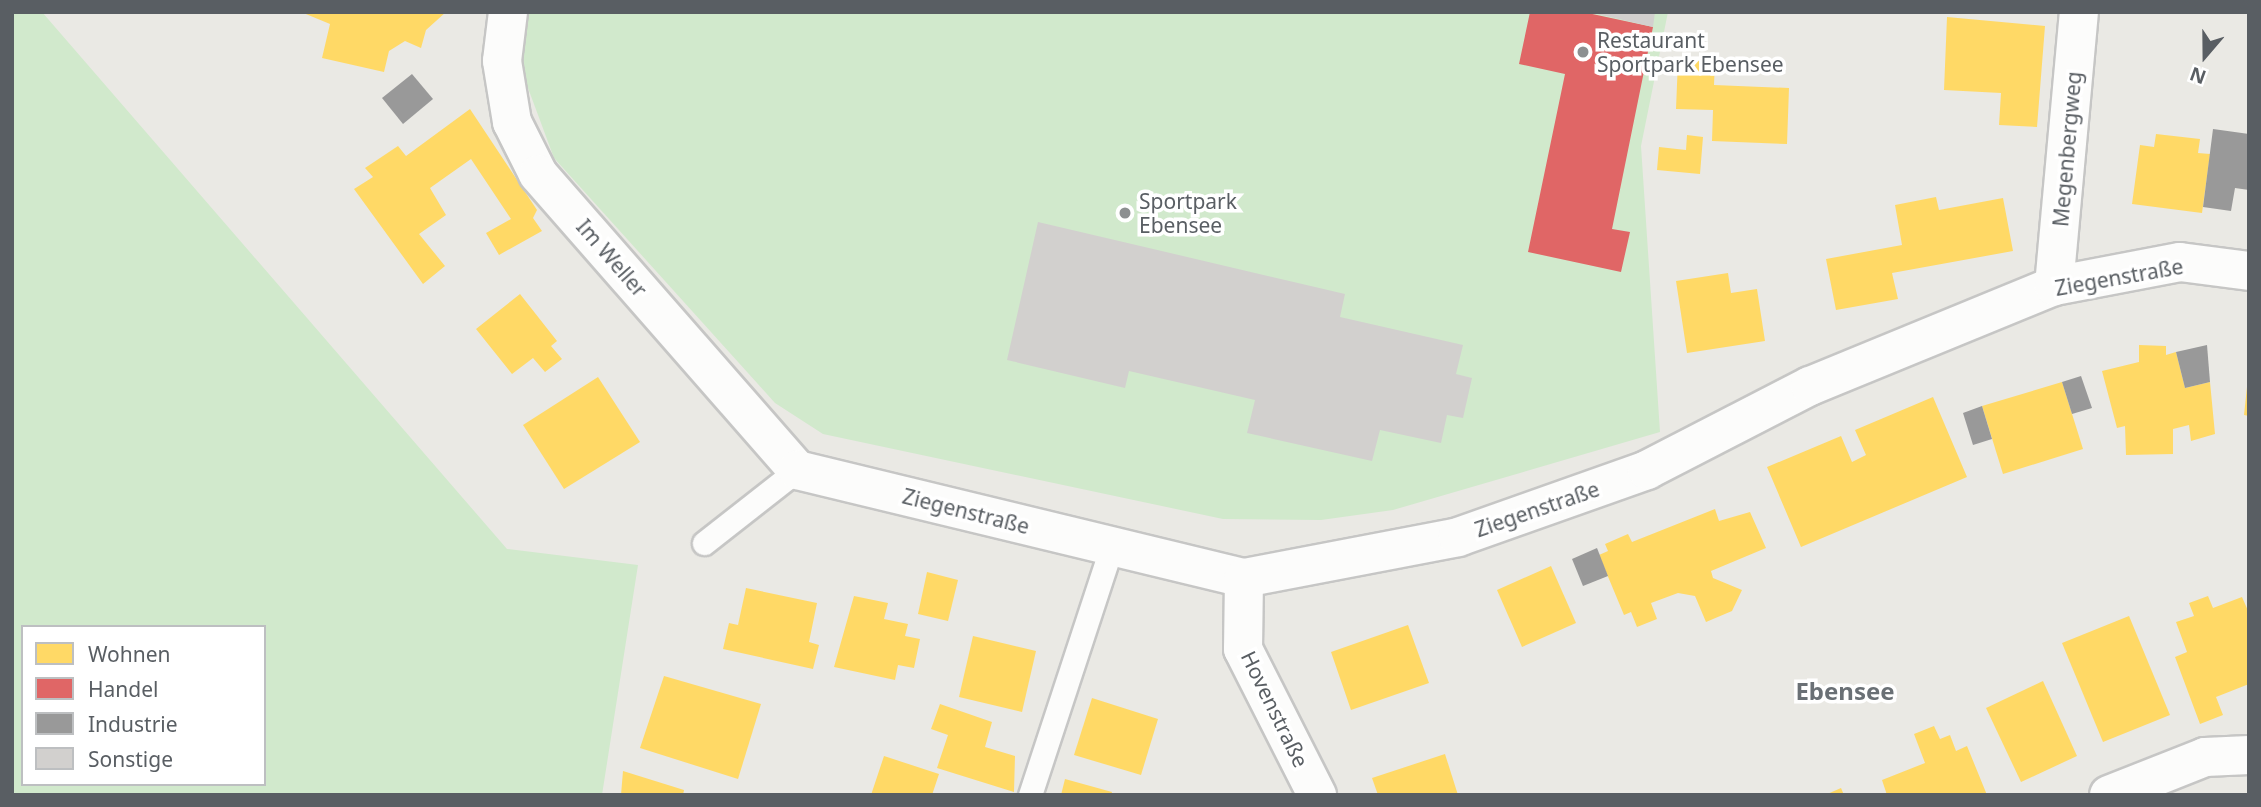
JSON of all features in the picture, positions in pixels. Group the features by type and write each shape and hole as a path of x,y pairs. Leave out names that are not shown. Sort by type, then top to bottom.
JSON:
{"street":[{"name":"Im Weller","path":"508,12 502,61 512,122 538,174 797,470"},
{"name":"Megenbergweg","path":"2054,286 2080,12"},
{"name":"Ziegenstraße","path":"797,470 1244,578 1458,537 1647,470 1810,386 2054,286 2180,262 2249,271"},
{"name":"Hovenstraße","path":"1244,578 1243,649 1317,795"},
{"path":"2109,795 2205,757 2249,755"}],"lane":[{"path":"704,543 797,470"},
{"path":"1030,795 1112,547"}],"green space":[{"path":"12,12 42,12 507,549 638,565 602,795 12,795"},
{"name":"Sportpark Ebensee","path":"526,12 1668,12 1641,146 1660,432 1393,510 1321,520 1223,519 823,434 775,403 554,158 515,53"}],"building: Wohnen":[{"path":"301,12 446,12 426,30 421,48 405,41 389,51 384,72 322,58 330,24"},
{"path":"1947,17 2045,26 2037,127 1999,125 2001,93 1944,90"},
{"path":"1678,60 1715,61 1714,85 1789,88 1787,144 1712,141 1713,110 1676,109"},
{"path":"470,109 537,210 533,218 542,231 499,255 486,233 511,219 471,159 430,188 446,215 419,234 445,266 423,284 354,189 373,177 365,168 398,146 406,156"},
{"path":"2156,134 2200,139 2198,153 2210,154 2202,213 2132,204 2140,145 2154,147"},
{"path":"1687,135 1703,137 1700,174 1657,170 1659,147 1686,150"},
{"path":"1936,197 1939,210 2003,198 2013,251 1892,273 1898,299 1836,310 1826,259 1902,245 1895,205"},
{"path":"1728,273 1731,293 1757,289 1765,341 1687,353 1676,281"},
{"path":"520,294 557,341 551,346 562,359 545,372 533,358 512,374 476,329"},
{"path":"2139,345 2166,346 2166,355 2176,352 2185,388 2210,382 2215,434 2191,441 2189,425 2173,429 2173,454 2126,455 2125,426 2117,428 2102,371 2139,362"},
{"path":"598,377 640,442 564,489 523,425"},
{"path":"2062,382 2083,449 2003,474 1982,406"},
{"path":"2249,387 2249,416 2244,415"},
{"path":"1933,397 1967,477 1801,547 1767,467 1841,436 1852,462 1866,455 1855,430"},
{"path":"1715,509 1719,521 1750,512 1766,548 1711,571 1713,578 1742,590 1732,611 1706,622 1695,596 1678,593 1651,603 1657,619 1637,627 1631,612 1624,615 1599,555 1608,551 1605,544 1628,534 1632,542"},
{"path":"1551,566 1576,623 1522,647 1497,590"},
{"path":"927,572 958,580 948,621 918,614"},
{"path":"746,588 817,603 809,642 819,645 813,669 723,649 729,623 738,625"},
{"path":"854,596 888,603 884,619 908,624 905,636 920,639 914,668 898,665 895,680 834,667"},
{"path":"2208,596 2213,608 2242,597 2249,613 2249,684 2216,697 2223,715 2200,724 2175,657 2187,652 2176,622 2194,616 2189,603"},
{"path":"2129,616 2170,715 2103,742 2062,643"},
{"path":"1408,625 1429,683 1351,710 1331,652"},
{"path":"973,636 1036,651 1022,712 959,697"},
{"path":"664,676 761,704 738,779 640,748"},
{"path":"2043,681 2077,756 2021,782 1986,708"},
{"path":"1092,698 1158,719 1141,775 1074,755"},
{"path":"940,704 992,722 985,747 1015,756 1014,792 937,768 948,735 931,729"},
{"path":"1934,726 1940,739 1950,735 1956,751 1967,746 1987,795 1887,795 1882,780 1925,763 1914,734"},
{"path":"1445,754 1458,795 1378,795 1372,778"},
{"path":"884,756 939,774 932,795 871,795"},
{"path":"623,771 684,790 683,795 621,795"},
{"path":"1065,779 1112,792 1111,795 1061,795"},
{"path":"1841,788 1844,795 1825,795"}],"building: Handel":[{"path":"1530,12 1583,12 1653,27 1612,229 1630,232 1621,272 1528,252 1565,74 1519,64"}],"building: Industrie":[{"path":"412,74 433,99 403,124 382,98"},
{"path":"2213,129 2249,134 2249,190 2235,188 2231,211 2203,207"},
{"path":"2207,345 2210,382 2185,388 2176,352"},
{"path":"2081,376 2092,408 2072,414 2062,382"},
{"path":"1982,406 1992,439 1973,445 1963,413"},
{"path":"1597,548 1608,576 1583,586 1572,559"}],"building: Sonstige":[{"path":"1589,12 1655,12 1653,27"},
{"path":"1038,222 1345,294 1340,317 1463,345 1456,374 1472,378 1463,418 1447,415 1441,443 1380,430 1372,461 1247,433 1255,400 1129,371 1125,388 1007,360"}],"place":[{"name":"Restaurant Sportpark Ebensee","path":"1583,52"},
{"name":"Sportpark Ebensee","path":"1125,213"}],"district":[{"name":"Ebensee","path":"1845,691"}]}
